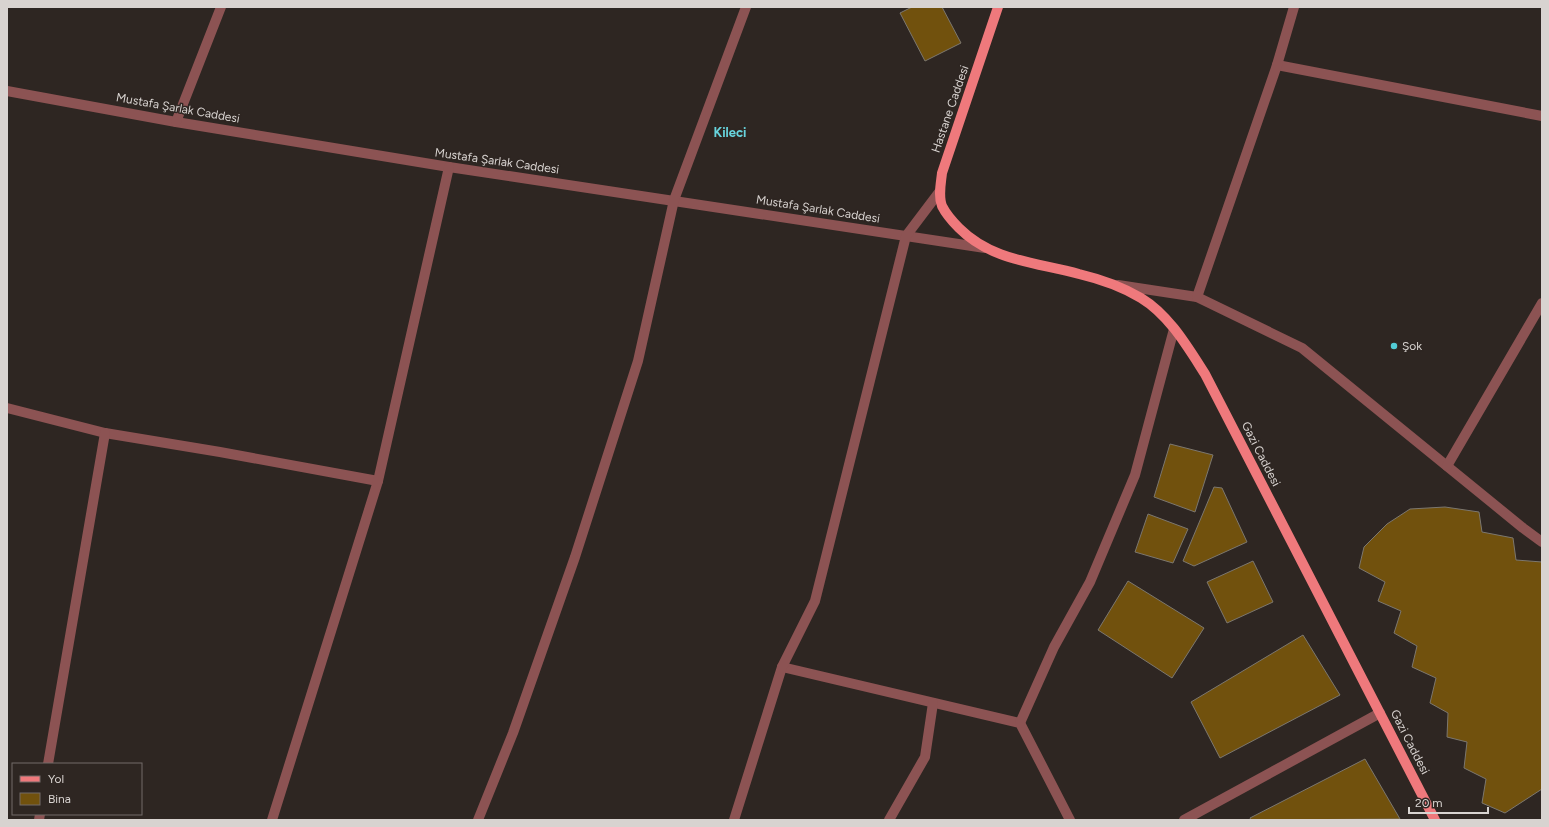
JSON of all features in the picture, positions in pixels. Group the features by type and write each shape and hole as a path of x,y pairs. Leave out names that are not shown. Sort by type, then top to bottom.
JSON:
{"main road":[{"name":"Hastane Caddesi","path":"951,220 942,205 940,191 942,173 998,7"},
{"name":"Gazi Caddesi","path":"951,220 967,236 985,248 1012,258 1078,273 1116,285 1142,298 1162,314 1205,374 1435,820"}],"street":[{"path":"176,122 221,7"},
{"path":"478,820 513,733 572,564 638,361 674,200 746,7"},
{"path":"1198,297 1277,65 1294,7"},
{"path":"1277,65 1542,116"},
{"name":"Mustafa Şarlak Caddesi","path":"7,91 176,122 449,167 985,248"},
{"path":"272,820 378,481 449,167"},
{"path":"734,820 782,667 815,601 906,236 940,191"},
{"path":"1116,285 1198,297 1302,348 1542,542"},
{"path":"1447,466 1542,303"},
{"path":"1020,723 1054,647 1090,582 1135,475 1174,329"},
{"path":"7,408 105,433 220,452 378,481"},
{"path":"48,763 62,674 105,433"},
{"path":"782,667 1020,723 1070,820"},
{"path":"888,820 925,757 933,703"},
{"path":"1184,820 1380,713"}],"building":[{"path":"912,7 942,7 961,43 925,61 900,13"},
{"path":"1170,444 1213,455 1195,512 1154,497"},
{"path":"1214,487 1222,488 1247,542 1194,566 1183,561"},
{"path":"1445,507 1479,512 1482,532 1513,538 1516,560 1542,562 1542,789 1505,813 1482,803 1486,779 1464,768 1467,742 1447,737 1448,713 1430,703 1436,678 1412,667 1417,646 1394,633 1401,611 1378,601 1385,582 1359,568 1364,547 1387,524 1410,509"},
{"path":"1148,514 1188,529 1173,563 1135,552"},
{"path":"1253,561 1273,602 1227,623 1207,582"},
{"path":"1128,581 1204,628 1172,678 1098,630"},
{"path":"1303,635 1340,695 1220,758 1191,702"},
{"path":"1365,759 1400,819 1251,820 1250,818"}],"place":[{"name":"Şok","path":"1394,346"}],"district":[{"name":"Kileci","path":"730,132"}]}
